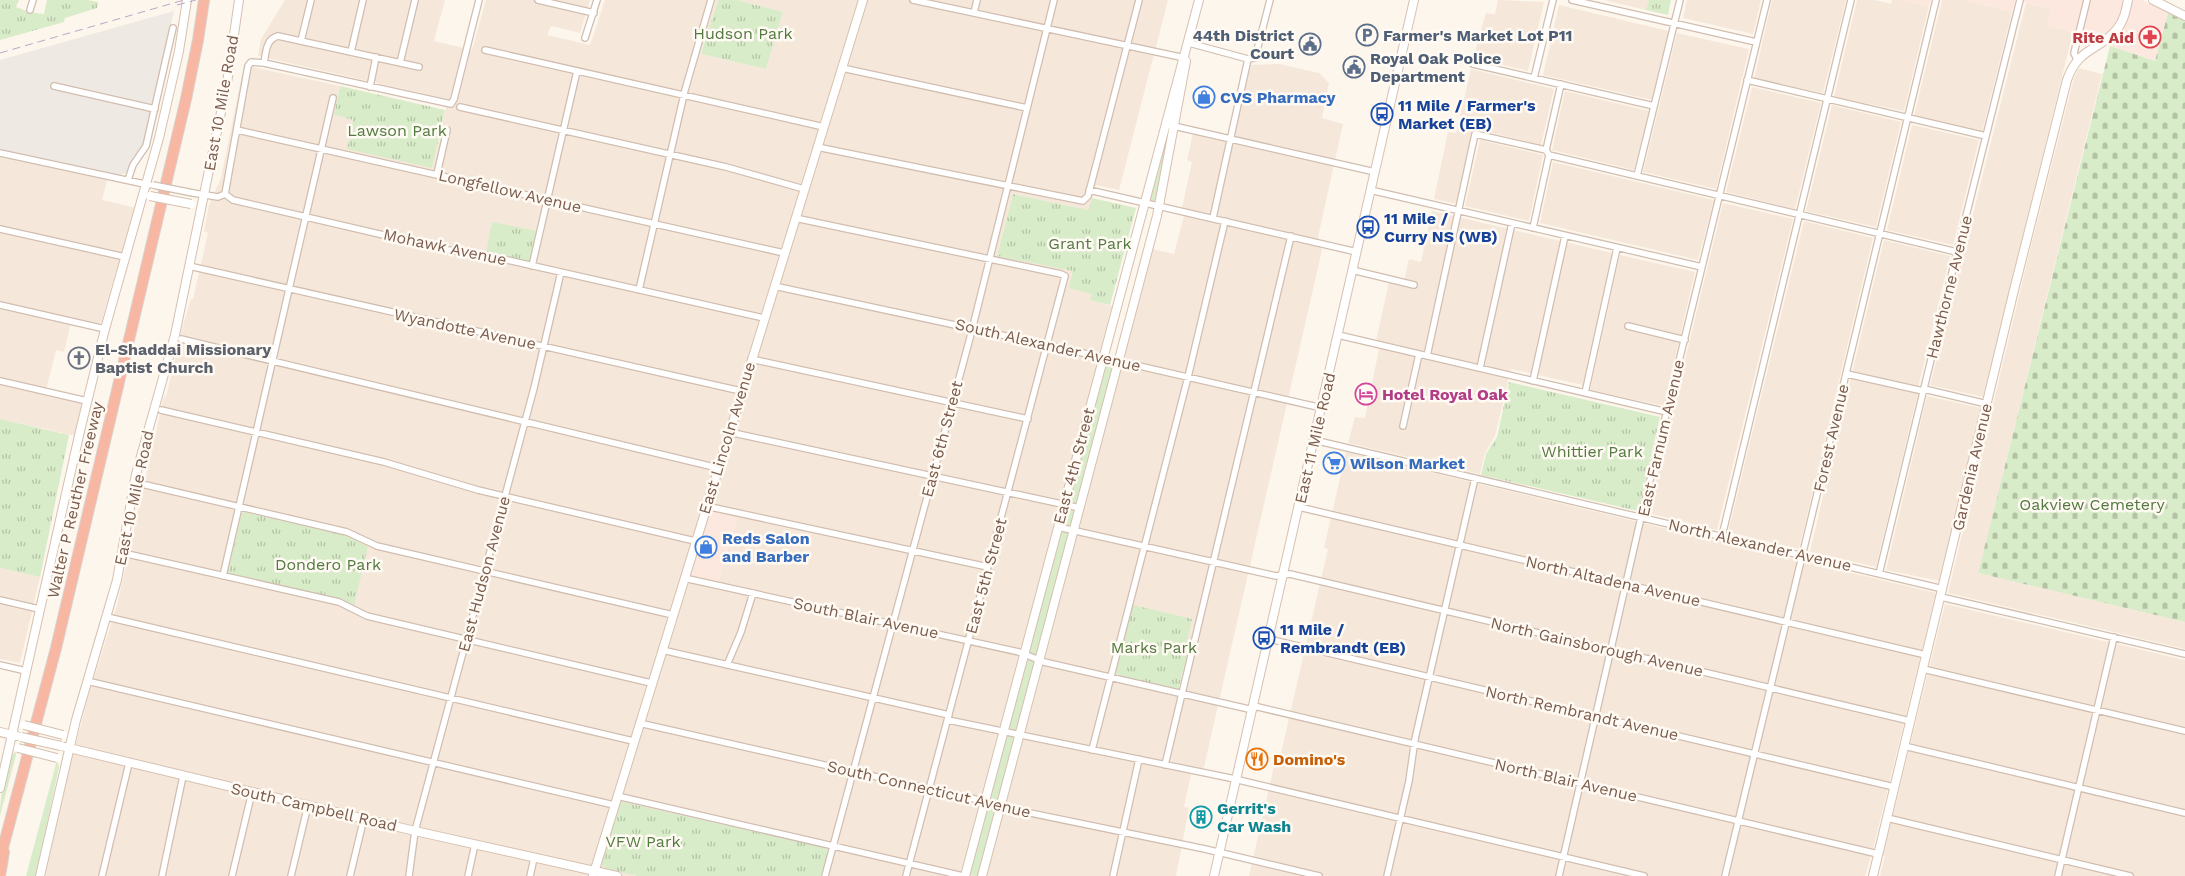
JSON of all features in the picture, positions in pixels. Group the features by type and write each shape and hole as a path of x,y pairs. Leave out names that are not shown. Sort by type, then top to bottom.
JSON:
{"highway":[{"name":"Walter P Reuther Freeway","path":"0,858 42,702 114,400 187,91 204,0"},
{"path":"0,876 6,835"}],"street":[{"path":"30,10 32,0"},
{"path":"0,788 39,609 105,329 141,202 149,185 174,72 187,0"},
{"name":"East 10 Mile Road","path":"40,876 53,819 65,747 74,728 107,617 123,552 136,474 172,344 230,64 238,0"},
{"path":"301,41 310,0"},
{"path":"351,52 363,0"},
{"path":"400,63 415,0"},
{"path":"225,194 248,64 254,61 451,104 454,101 479,0"},
{"path":"538,0 594,12"},
{"path":"585,38 598,0"},
{"path":"639,290 684,95 711,0"},
{"name":"East Lincoln Avenue","path":"593,874 863,0"},
{"path":"913,0 1185,58"},
{"path":"974,13 977,0"},
{"name":"East 6th Street","path":"825,876 972,328 1054,0"},
{"path":"817,147 1083,201 1089,190 1139,0"},
{"name":"East 4th Street","path":"964,876 1180,66 1185,58 1200,0"},
{"path":"1189,43 1248,59 1254,58 1270,0"},
{"name":"East 11 Mile Road","path":"1214,876 1414,0"},
{"path":"1534,78 1552,0"},
{"path":"1572,0 1756,42"},
{"path":"1637,176 1680,0"},
{"name":"East Farnum Avenue","path":"1559,876 1667,412 1767,0"},
{"path":"1722,536 1851,0"},
{"name":"Forest Avenue","path":"1724,876 1803,556 1936,0"},
{"name":"Hawthorne Avenue","path":"1879,574 2020,0"},
{"name":"Gardenia Avenue","path":"2077,60 2074,53 2087,0"},
{"name":"Gardenia Avenue","path":"1872,876 2070,72 2077,60 2098,43 2110,37 2119,28 2128,0"},
{"path":"2153,0 2185,16"},
{"path":"128,180 133,165 146,146 173,28"},
{"path":"264,63 268,44 273,37 278,36 419,67"},
{"path":"485,50 824,127"},
{"path":"370,87 376,57"},
{"name":"East 4th Street","path":"982,876 1159,206 1186,65 1185,58"},
{"path":"1213,218 1248,59"},
{"path":"1473,64 1654,106"},
{"path":"842,68 1027,108"},
{"path":"532,266 577,71"},
{"path":"1747,80 1986,136"},
{"path":"1533,228 1561,84"},
{"path":"54,86 155,109"},
{"path":"223,576 333,98"},
{"path":"460,108 670,154 804,189"},
{"path":"1165,124 1375,172"},
{"name":"Longfellow Avenue","path":"237,130 784,253"},
{"path":"437,174 447,130"},
{"path":"1428,356 1475,134 1637,176 1957,252"},
{"name":"Mohawk Avenue","path":"0,153 149,185 218,197 225,194 233,200 448,250 561,272 764,318"},
{"path":"1089,190 1357,252"},
{"path":"1370,190 1702,267"},
{"path":"141,202 145,197 150,196 191,204 195,214 190,243 189,266"},
{"path":"795,218 990,259"},
{"path":"1092,750 1188,377 1225,221"},
{"path":"1480,368 1512,223"},
{"path":"0,229 125,257"},
{"path":"1166,765 1291,236"},
{"path":"1533,380 1565,236"},
{"path":"1586,393 1617,248"},
{"name":"East 5th Street","path":"906,876 1065,276 990,259"},
{"name":"Wyandotte Avenue","path":"189,266 741,391"},
{"path":"1352,270 1414,285"},
{"name":"East Hudson Avenue","path":"409,876 415,831 525,423 561,272"},
{"name":"South Alexander Avenue","path":"774,286 972,328 1322,408"},
{"path":"0,305 105,329"},
{"path":"1628,326 1685,340"},
{"path":"1338,335 1667,412"},
{"path":"182,339 718,468"},
{"path":"1403,426 1419,354"},
{"path":"751,359 1028,419"},
{"path":"1846,374 1987,404"},
{"path":"0,381 88,401"},
{"path":"161,410 395,465 505,497 695,541"},
{"path":"729,432 1080,508"},
{"name":"North Alexander Avenue","path":"1314,440 1879,574 1942,593 2185,654"},
{"path":"1387,876 1409,781 1414,744 1475,478"},
{"path":"146,486 347,532 377,546 672,614"},
{"path":"706,506 988,567"},
{"name":"North Altadena Avenue","path":"1299,507 1926,655"},
{"name":"North Gainsborough Avenue","path":"1058,527 1276,576 1290,574 1910,721"},
{"path":"123,552 339,602 367,616 652,683"},
{"name":"South Blair Avenue","path":"684,578 969,641 1111,677 1253,708"},
{"path":"727,665 741,632 753,593"},
{"path":"0,600 39,609"},
{"path":"107,617 634,741"},
{"path":"2058,876 2114,637"},
{"name":"North Rembrandt Avenue","path":"1269,639 1894,787"},
{"path":"662,650 873,698 1019,735 1236,780 1644,876"},
{"path":"0,664 26,671"},
{"path":"1923,669 2185,731"},
{"path":"26,671 21,719 24,725 63,735 74,728"},
{"path":"87,681 614,805"},
{"name":"North Blair Avenue","path":"1253,708 1581,783 1878,854"},
{"name":"South Connecticut Avenue","path":"639,723 929,788 1000,806 1319,876"},
{"name":"South Campbell Road","path":"0,732 534,858 593,874 617,876"},
{"path":"1904,746 2185,813"},
{"path":"8,755 10,750 18,748 57,758 60,761 61,769 53,819"},
{"path":"1113,876 1139,760"},
{"path":"102,876 129,763"},
{"path":"162,876 183,776"},
{"path":"232,876 252,792"},
{"path":"617,796 910,862 964,876"},
{"path":"291,876 308,805"},
{"path":"350,876 364,818"},
{"path":"1887,818 2130,876"},
{"path":"468,876 475,844"},
{"path":"530,876 534,858"}],"shaded area":[{"path":"285,0 445,0 434,41 472,50 486,0 590,0 580,33 551,26 547,35 590,45 605,0 718,0 701,54 766,69 783,12 737,0 1168,0 1119,190 1096,185 1089,210 1013,194 997,255 1073,271 1092,294 1090,300 1112,306 1099,355 1123,361 1152,249 1174,254 1184,216 1182,208 1192,162 1187,160 1193,133 1232,143 1250,65 1280,64 1319,73 1329,83 1322,118 1343,124 1318,237 1322,250 1204,767 1191,774 1184,807 1189,808 1176,876 821,876 828,852 606,869 637,876 44,876 89,694 117,605 164,396 166,397 183,325 191,299 193,299 208,233 204,231 209,205 221,178 244,65 340,86 334,115 353,120 432,168 448,99 258,56 261,39","holes":["244,512 348,536 368,547 353,605 228,571 241,514","1183,655 1187,656 1179,689 1117,675"]},
{"path":"1498,0 1544,2 1528,71 1473,58 1486,13 1495,14"},
{"path":"1604,0 1649,0 1646,10"},
{"path":"1687,0 1761,0 1753,34 1683,18"},
{"path":"1772,0 1846,0 1823,93 1754,79"},
{"path":"1857,0 1875,0 1891,4 1892,0 1900,0 1929,6 1904,111 1834,97"},
{"path":"1900,0 1931,0 1929,6"},
{"path":"1942,0 1964,0 2012,12 1982,132 1914,116"},
{"path":"1964,0 2015,0 2012,12"},
{"path":"2015,0 2142,0 2168,13 2155,61 2110,46 2097,38 2085,46 2071,42 2073,32 2047,26 2051,9"},
{"path":"2026,3 2051,9 2073,32 1983,397 1930,385"},
{"path":"1559,5 1669,31 1652,100 1543,75"},
{"path":"174,11 144,142 126,173 119,175 100,173 36,158 34,164 5,157 7,151 0,150 0,60"},
{"path":"1677,33 1749,49 1716,189 1643,172"},
{"path":"2079,68 2102,74 1978,573 2185,622 2185,649 1948,593 2029,254 2074,78"},
{"path":"1471,69 1554,89 1541,145 1473,128 1457,204 1434,199 1448,132 1456,133"},
{"path":"1752,87 1821,103 1795,209 1726,192"},
{"path":"1565,91 1649,111 1634,170 1552,150"},
{"path":"1832,105 1901,122 1876,227 1806,211"},
{"path":"1912,125 1979,140 1953,245 1887,230"},
{"path":"1480,140 1543,155 1529,221 1465,206"},
{"path":"0,156 107,180 102,200 136,208 119,269 116,271 103,316 104,320 98,324 72,318 64,352 56,350 45,394 82,404 76,436 0,419"},
{"path":"1553,162 1714,200 1698,260 1540,223"},
{"path":"1723,203 1793,219 1717,530 1648,513"},
{"path":"1432,211 1612,253 1583,385 1511,369 1495,436 1485,453 1480,474 1348,443 1355,417 1365,418 1379,349 1376,341 1389,282 1403,285 1409,259 1421,262"},
{"path":"1804,221 1873,238 1799,549 1728,532"},
{"path":"1884,240 1950,256 1918,388 1852,373"},
{"path":"1620,255 1695,272 1664,406 1590,390"},
{"path":"1851,377 1918,393 1876,567 1810,552"},
{"path":"1927,396 1981,408 1940,581 1886,570"},
{"path":"1346,452 1936,593 1865,876 1249,876 1277,753 1281,753 1328,549 1324,548"},
{"path":"712,511 738,516 718,583 691,577"},
{"path":"0,568 40,577 20,663 0,659"},
{"path":"1945,604 2185,660 2185,876 1880,876 1885,856 1883,855"}],"green space":[{"path":"0,0 19,0 16,7 29,12 44,14 47,0 88,0 98,2 97,8 65,18 64,22 0,40"},
{"name":"Hudson Park","path":"718,0 737,0 783,12 766,69 701,54"},
{"path":"1649,0 1671,0 1668,15 1646,10"},
{"name":"Oakview Cemetery","path":"2168,13 2185,21 2185,622 1978,573 2110,46 2155,61"},
{"name":"Lawson Park","path":"340,86 445,110 432,168 347,149 353,120 334,115"},
{"path":"1167,129 1169,132 1156,202 1147,201"},
{"name":"Grant Park","path":"1013,194 1089,210 1092,198 1136,208 1110,305 1090,300 1092,294 1069,288 1073,271 997,256"},
{"path":"492,222 537,231 529,263 486,253"},
{"path":"1106,363 1114,366 1077,505 1067,503"},
{"name":"Whittier Park","path":"1509,382 1660,417 1638,511 1481,475 1486,454 1497,437"},
{"path":"0,419 69,435 40,577 0,568"},
{"path":"1067,509 1075,512 1072,526 1062,525"},
{"name":"Dondero Park","path":"244,512 348,536 368,547 354,605 338,599 228,573 241,514"},
{"path":"1060,531 1069,534 1038,654 1035,655 1028,652"},
{"name":"Marks Park","path":"1133,605 1192,619 1184,655 1187,656 1178,690 1117,675 1116,672"},
{"path":"1026,659 1035,662 1016,731 1007,728"},
{"path":"1005,736 1013,737 1015,740 999,800 996,802 988,799"},
{"path":"17,751 0,816 6,771 9,762"},
{"path":"57,760 59,767 36,876 26,876"},
{"name":"VFW Park","path":"622,802 824,847 828,852 821,876 637,876 606,869 601,864 601,860 618,804"},
{"path":"987,806 996,810 979,876 969,875"}],"railway":[{"path":"0,53 184,0"},
{"path":"177,5 196,0"}],"place":[{"name":"Farmer's Market Lot P11","path":"1367,35"},
{"name":"Rite Aid","path":"2150,37"},
{"name":"44th District Court","path":"1310,44"},
{"name":"Royal Oak Police Department","path":"1354,67"},
{"name":"CVS Pharmacy","path":"1204,97"},
{"name":"11 Mile / Farmer's Market (EB)","path":"1382,114"},
{"name":"11 Mile / Curry NS (WB)","path":"1368,227"},
{"name":"El-Shaddai Missionary Baptist Church","path":"79,358"},
{"name":"Hotel Royal Oak","path":"1366,394"},
{"name":"Wilson Market","path":"1334,463"},
{"name":"Reds Salon and Barber","path":"706,547"},
{"name":"11 Mile / Rembrandt (EB)","path":"1264,638"},
{"name":"Domino's","path":"1257,759"},
{"name":"Gerrit's Car Wash","path":"1201,817"}]}
